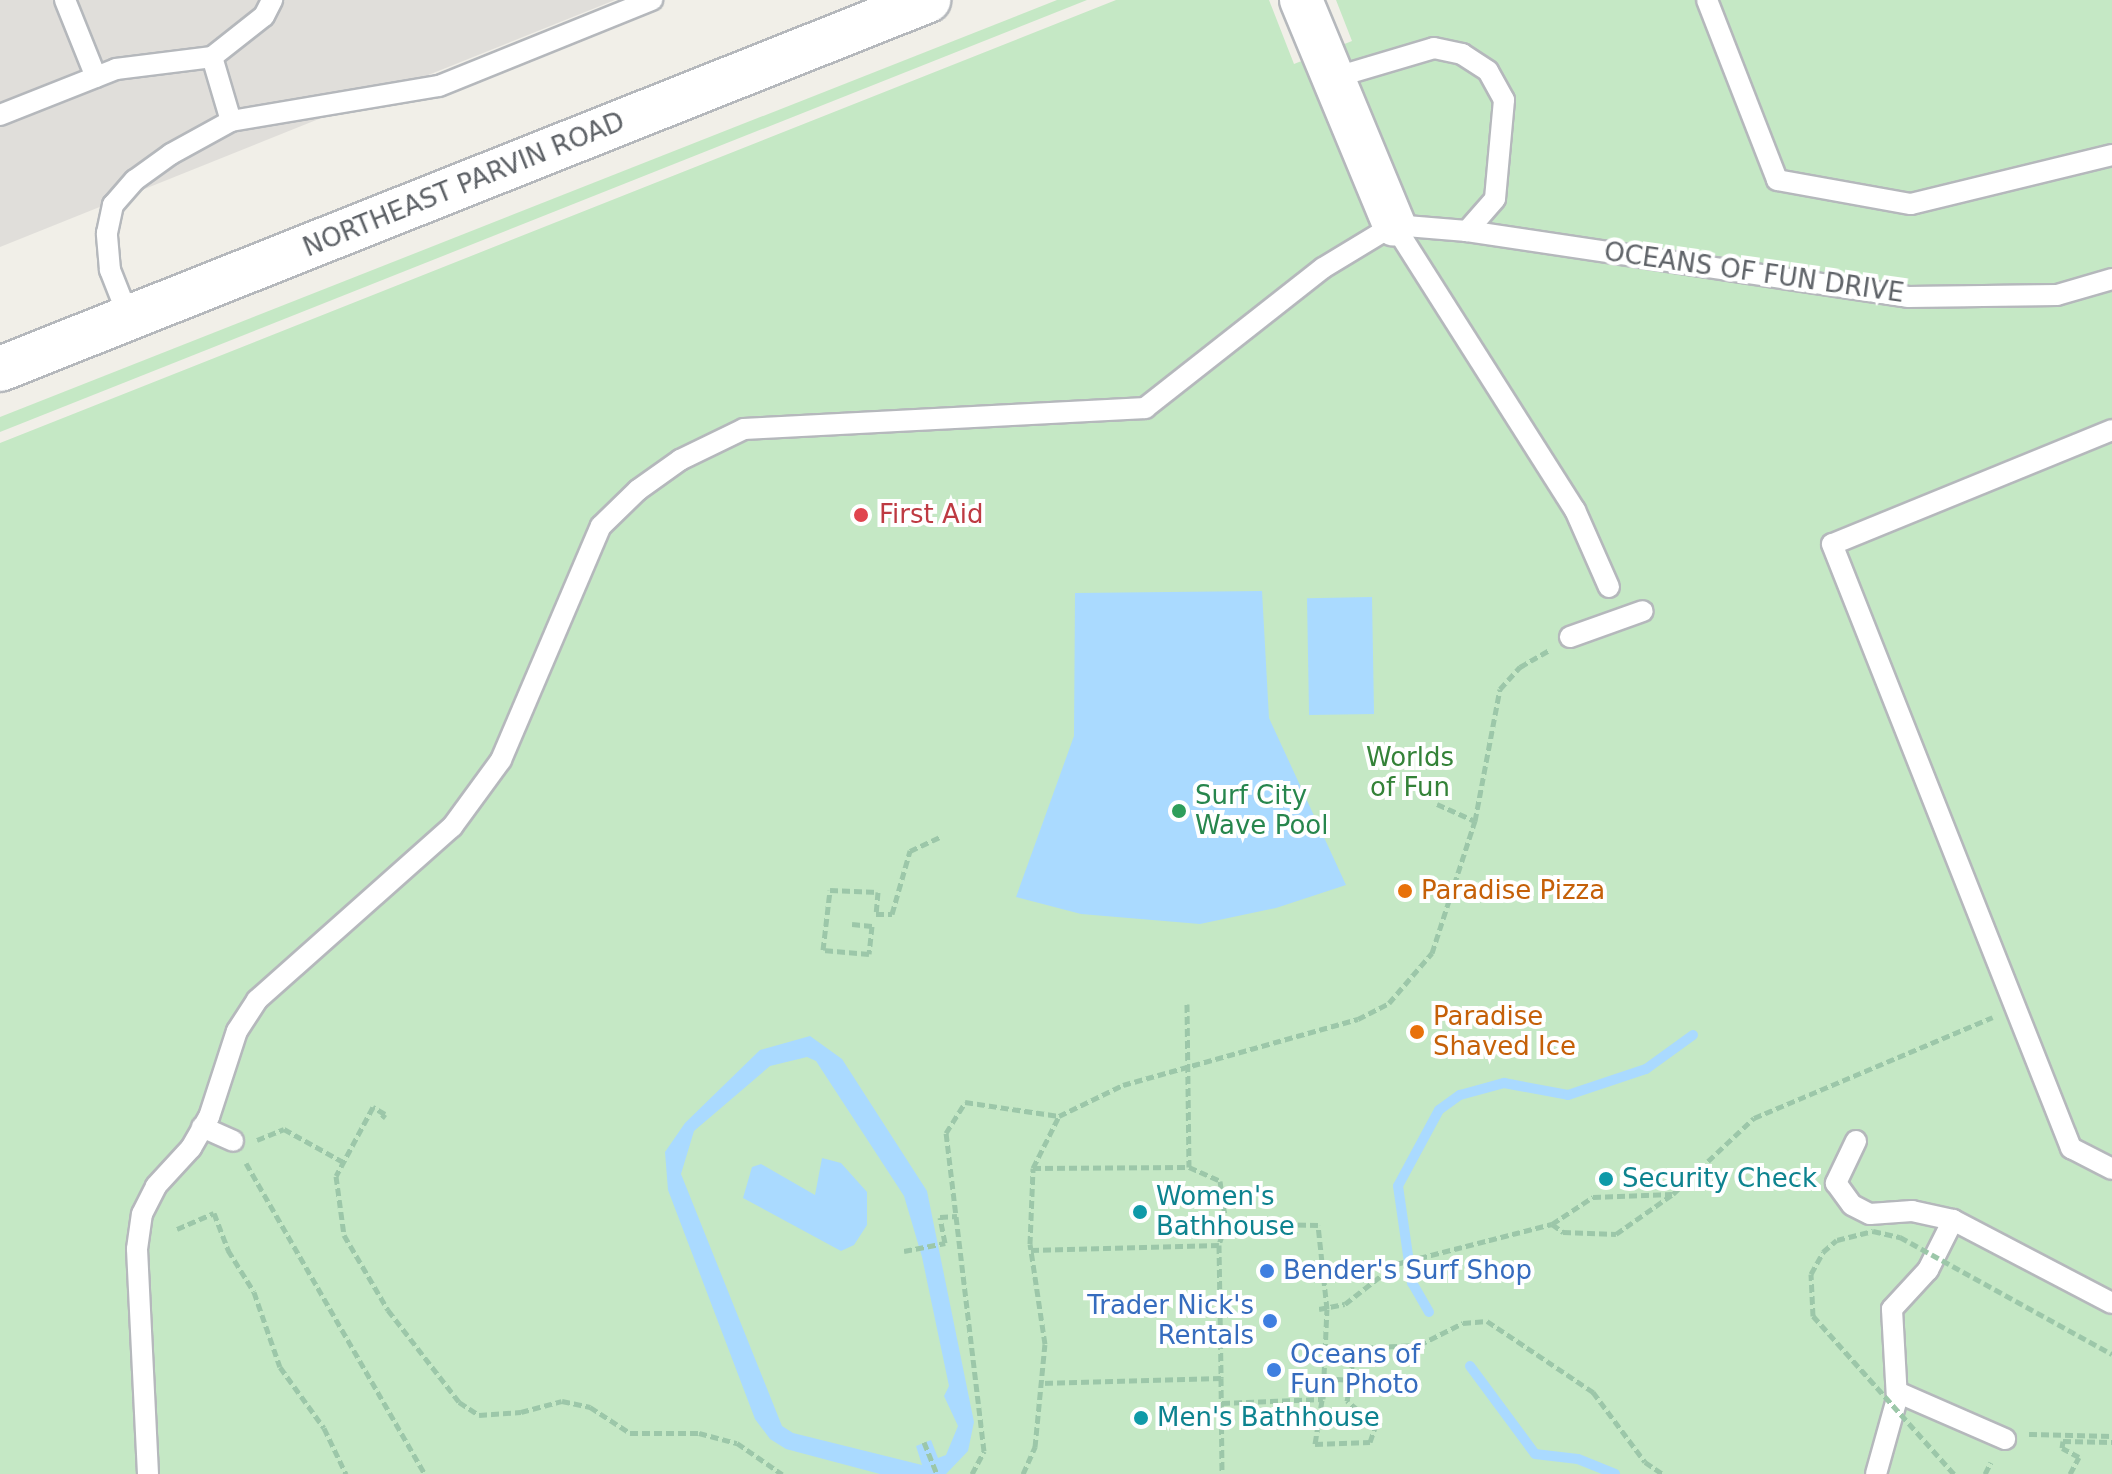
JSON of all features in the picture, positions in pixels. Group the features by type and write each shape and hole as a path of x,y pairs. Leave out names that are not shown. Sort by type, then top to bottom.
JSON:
{"street":[{"path":"1301,0 1394,225"},
{"name":"NORTHEAST PARVIN ROAD","path":"0,369 914,3"}],"lane":[{"path":"65,0 96,77"},
{"path":"0,115 116,69 212,57 264,16 272,0"},
{"path":"129,318 110,270 107,233 113,205 135,180 231,121 439,86 652,0"},
{"path":"1707,0 1777,180 1911,204 2112,155"},
{"path":"1333,78 1434,48 1462,54 1488,71 1504,100 1495,199 1467,231"},
{"path":"212,57 231,121"},
{"path":"148,1474 137,1249 142,1214 156,1186 202,1127 237,1031 257,1000 452,827 501,760 601,526 638,490 680,460 744,429 1145,408 1323,268 1394,225 1575,510 1609,587"},
{"name":"OCEANS OF FUN DRIVE","path":"1394,225 1467,231 1908,297 2057,295 2112,279"},
{"path":"2112,430 1832,544 2071,1148 2112,1169"},
{"path":"1570,637 1643,611"},
{"path":"202,1127 235,1145"},
{"path":"1856,1141 1836,1183 1852,1205 1870,1214 1912,1211 1953,1220 2112,1303"},
{"path":"1876,1474 1897,1392 1892,1309 1928,1270 1953,1220"},
{"path":"1897,1392 2005,1439"}],"path":[{"path":"972,1474 984,1451 946,1133 965,1102 1059,1116 1123,1085 1358,1019 1389,1003 1432,953 1475,821 1500,689 1520,667 1570,637"},
{"path":"1437,804 1475,821"},
{"path":"852,924 872,926 869,954 823,950 830,890 878,892 876,914 892,914 910,851 940,837"},
{"path":"1187,1004 1189,1167"},
{"path":"1552,1224 1563,1232 1616,1234 1673,1194 1754,1118 2002,1013"},
{"path":"382,1118 385,1114 373,1107 336,1176 344,1235 397,1322 459,1402 479,1415 562,1401 590,1407 630,1433 699,1433 737,1443 782,1474"},
{"path":"1023,1474 1035,1447 1045,1344 1031,1250 1033,1168 1059,1116"},
{"path":"343,1162 284,1129 235,1145 425,1474"},
{"path":"1033,1168 1189,1167 1220,1181 1226,1223 1219,1245 1222,1474"},
{"path":"1319,1309 1345,1304 1396,1264 1552,1224 1593,1197 1673,1194"},
{"path":"177,1229 214,1213 228,1250 254,1292 280,1367 324,1428 346,1474"},
{"path":"904,1251 945,1243 940,1217 957,1216"},
{"path":"1226,1223 1318,1225 1327,1309 1323,1399 1315,1444 1370,1442 1376,1425 1347,1401 1353,1348 1419,1345 1463,1323 1487,1321 1593,1392 1645,1462 1663,1474"},
{"path":"1954,1474 1821,1332 1813,1316 1811,1274 1823,1252 1837,1240 1873,1231 1900,1237 2112,1354"},
{"path":"1031,1250 1219,1245"},
{"path":"1041,1383 1221,1378"},
{"path":"1323,1378 1351,1380"},
{"path":"1222,1403 1323,1399"},
{"path":"1985,1474 2008,1434 2112,1436"},
{"path":"2070,1474 2079,1457 2062,1448 2063,1441 2112,1442"},
{"path":"924,1442 937,1474"}],"shaded area":[{"path":"0,0 615,0 0,247"}],"green space":[{"path":"1057,0 1087,0 0,432 0,417"},
{"name":"Worlds of Fun","path":"1116,0 1269,0 1294,64 1352,41 1336,0 2112,0 2112,1474 0,1474 0,443"}],"water":[{"name":"Surf City Wave Pool","path":"1262,591 1269,718 1346,885 1276,908 1200,924 1081,914 1016,897 1074,736 1075,593"},
{"path":"1372,597 1374,714 1309,715 1307,598"},
{"path":"810,1036 842,1059 927,1191 974,1422 968,1451 946,1474 880,1474 786,1449 770,1439 755,1419 668,1190 665,1152 685,1123 760,1050","holes":["807,1057 816,1061 904,1196 922,1257 949,1386 944,1396 958,1426 946,1455 938,1458 931,1440 916,1446 922,1465 793,1433 782,1426 681,1174 694,1131 770,1066"]},
{"path":"822,1158 841,1163 867,1192 867,1225 854,1245 841,1251 743,1198 752,1167 761,1164 815,1195"}],"waterway":[{"path":"1429,1312 1412,1283 1398,1186 1439,1110 1460,1095 1504,1083 1568,1095 1646,1069 1693,1035"},
{"path":"1470,1366 1535,1454 1578,1459 1615,1474"}],"place":[{"name":"First Aid","path":"861,515"},
{"name":"Surf City Wave Pool","path":"1179,811"},
{"name":"Paradise Pizza","path":"1405,891"},
{"name":"Paradise Shaved Ice","path":"1417,1032"},
{"name":"Security Check","path":"1606,1179"},
{"name":"Women's Bathhouse","path":"1140,1212"},
{"name":"Bender's Surf Shop","path":"1267,1271"},
{"name":"Trader Nick's Rentals","path":"1270,1321"},
{"name":"Oceans of Fun Photo","path":"1274,1370"},
{"name":"Men's Bathhouse","path":"1141,1418"}]}
